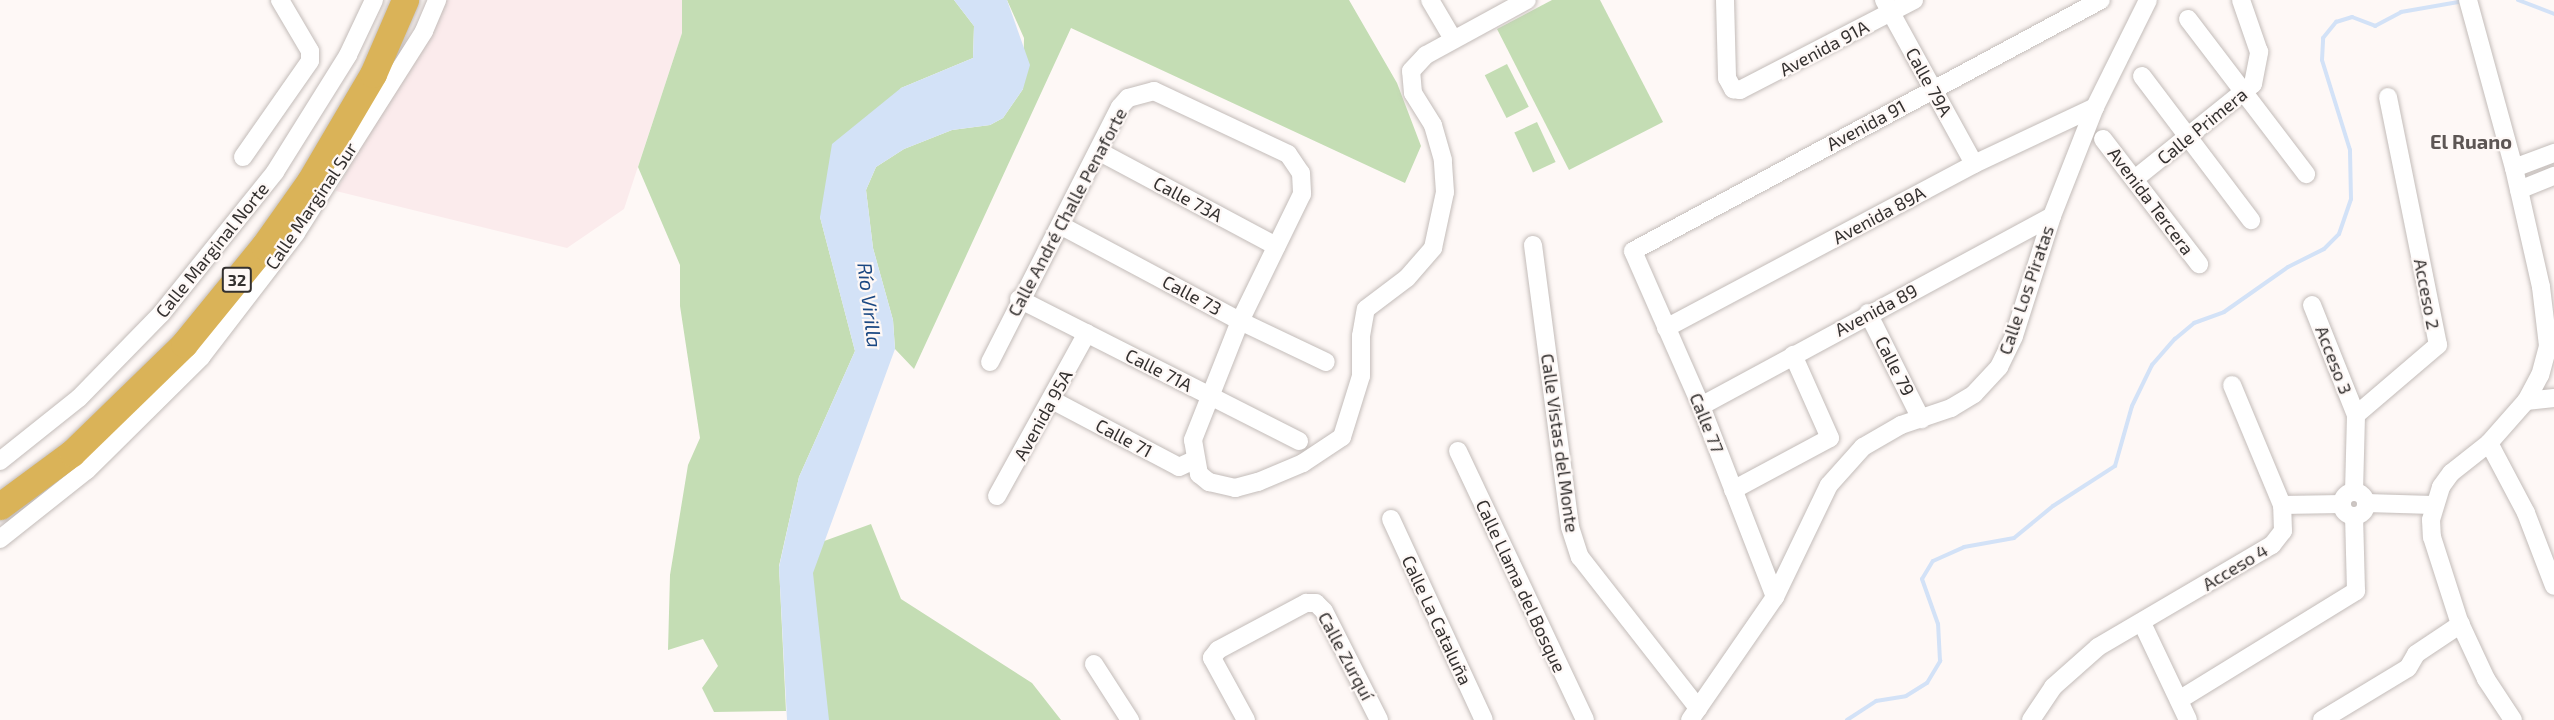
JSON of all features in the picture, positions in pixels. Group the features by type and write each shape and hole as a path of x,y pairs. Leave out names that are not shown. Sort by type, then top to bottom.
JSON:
{"highway":[{"name":"32","path":"0,506 79,461 184,344 272,251 373,74 405,0"}],"street":[{"path":"243,157 310,61 310,51 280,0"},
{"name":"Calle Marginal Norte","path":"0,461 79,398 168,305 275,172 348,55 375,0"},
{"name":"Calle Marginal Sur","path":"272,251 424,31 437,0"},
{"path":"1430,0 1453,39"},
{"path":"1194,460 1199,474 1209,482 1235,488 1303,463 1342,437 1361,376 1361,336 1366,309 1407,278 1433,248 1445,192 1443,160 1433,125 1413,93 1411,71 1426,55 1527,0"},
{"name":"Avenida 91A","path":"1725,0 1727,78 1733,89 1747,89 1888,6 1914,0"},
{"name":"Avenida 91","path":"1633,251 2101,0"},
{"name":"Calle Los Piratas","path":"1694,714 1775,597 1829,485 1863,447 1901,425 1922,419 1974,394 1999,367 2014,336 2052,216 2095,107 2148,0"},
{"name":"Calle Primera","path":"2136,178 2190,137 2253,84 2260,64 2256,38 2241,0"},
{"path":"2468,0 2547,284 2548,346 2543,368 2526,401 2489,443 2451,473 2433,505 2432,537 2461,624 2486,679 2513,720"},
{"name":"Calle 79A","path":"1888,6 1974,164"},
{"path":"2188,19 2306,174"},
{"path":"2142,76 2251,220"},
{"name":"Calle André Challe Penaforte","path":"990,362 1020,299 1128,98 1154,91 1288,154 1301,173 1302,194 1240,321 1213,398 1193,440 1194,460"},
{"name":"Acceso 2","path":"2356,415 2438,345 2388,97"},
{"name":"Avenida 89A","path":"1666,328 1974,164 2095,107"},
{"name":"Avenida Tercera","path":"2103,139 2136,178 2199,264"},
{"name":"Calle 73A","path":"1100,152 1276,246"},
{"path":"2514,168 2554,153"},
{"path":"2519,190 2554,176"},
{"name":"Avenida 89","path":"1701,406 2052,216"},
{"name":"Calle 73","path":"1060,225 1240,321 1326,362"},
{"name":"Calle Vistas del Monte","path":"1533,245 1570,527 1580,557 1694,714"},
{"name":"Calle 77","path":"1633,251 1701,406 1775,597"},
{"name":"Calle 71A","path":"1020,299 1299,441"},
{"name":"Acceso 3","path":"2313,305 2356,415"},
{"name":"Calle 79","path":"1868,314 1922,419"},
{"name":"Avenida 95A","path":"997,496 1054,401 1087,333"},
{"path":"1733,490 1830,438 1793,355"},
{"name":"Acceso 4","path":"2031,720 2054,687 2098,647 2272,545 2283,531 2282,505 2232,385"},
{"path":"2526,401 2554,398"},
{"name":"Calle 71","path":"1054,401 1179,467 1194,460"},
{"path":"2179,700 2356,591 2354,504 2356,415"},
{"path":"2489,443 2526,513 2554,586"},
{"name":"Calle Llama del Bosque","path":"1458,451 1585,720"},
{"path":"0,539 79,461"},
{"path":"2282,505 2433,505"},
{"name":"Calle La Cataluña","path":"1391,519 1484,720"},
{"name":"Calle Zurquí","path":"1246,720 1212,658 1218,650 1306,603 1316,603 1324,611 1379,720"},
{"path":"2142,623 2188,720"},
{"path":"2322,720 2408,668 2416,654 2461,624"},
{"path":"1094,664 1130,720"}],"shaded area":[{"path":"437,0 682,0 682,33 624,209 567,248 336,191 424,31"}],"green space":[{"path":"682,0 954,0 974,26 973,58 901,88 820,217 855,351 799,477 779,566 786,711 714,712 702,688 718,666 703,639 668,650 670,575 688,465 700,438 680,306 680,265 638,167 682,33"},
{"path":"1007,0 1349,0 1397,83 1421,146 1405,183 1071,28 914,369 895,349 893,320 873,248 866,190 876,167 904,149 952,130 990,125 1003,118 1023,89 1024,38"},
{"path":"1552,0 1600,0 1663,122 1569,170 1497,29"},
{"path":"1507,64 1529,107 1507,118 1485,75"},
{"path":"1537,122 1556,162 1533,172 1514,133"},
{"path":"871,524 901,599 1032,683 1061,720 819,720 805,548"}],"water":[{"name":"Río Virilla","path":"954,0 1007,0 1030,65 1023,89 1003,118 990,125 952,130 904,149 876,167 866,190 873,248 893,320 895,349 813,573 829,720 787,720 779,567 799,477 855,351 820,217 832,144 901,88 973,58 974,26"}],"waterway":[{"path":"2518,0 2554,14"},
{"path":"1847,720 1876,701 1906,696 1927,683 1940,661 1938,624 1922,579 1933,561 1964,547 2014,538 2053,506 2115,466 2132,406 2152,365 2175,339 2194,323 2224,312 2288,267 2324,249 2339,234 2351,199 2350,150 2322,60 2323,38 2336,22 2352,17 2375,26 2401,12 2464,1"}],"district":[{"name":"El Ruano","path":"2471,141"}]}
